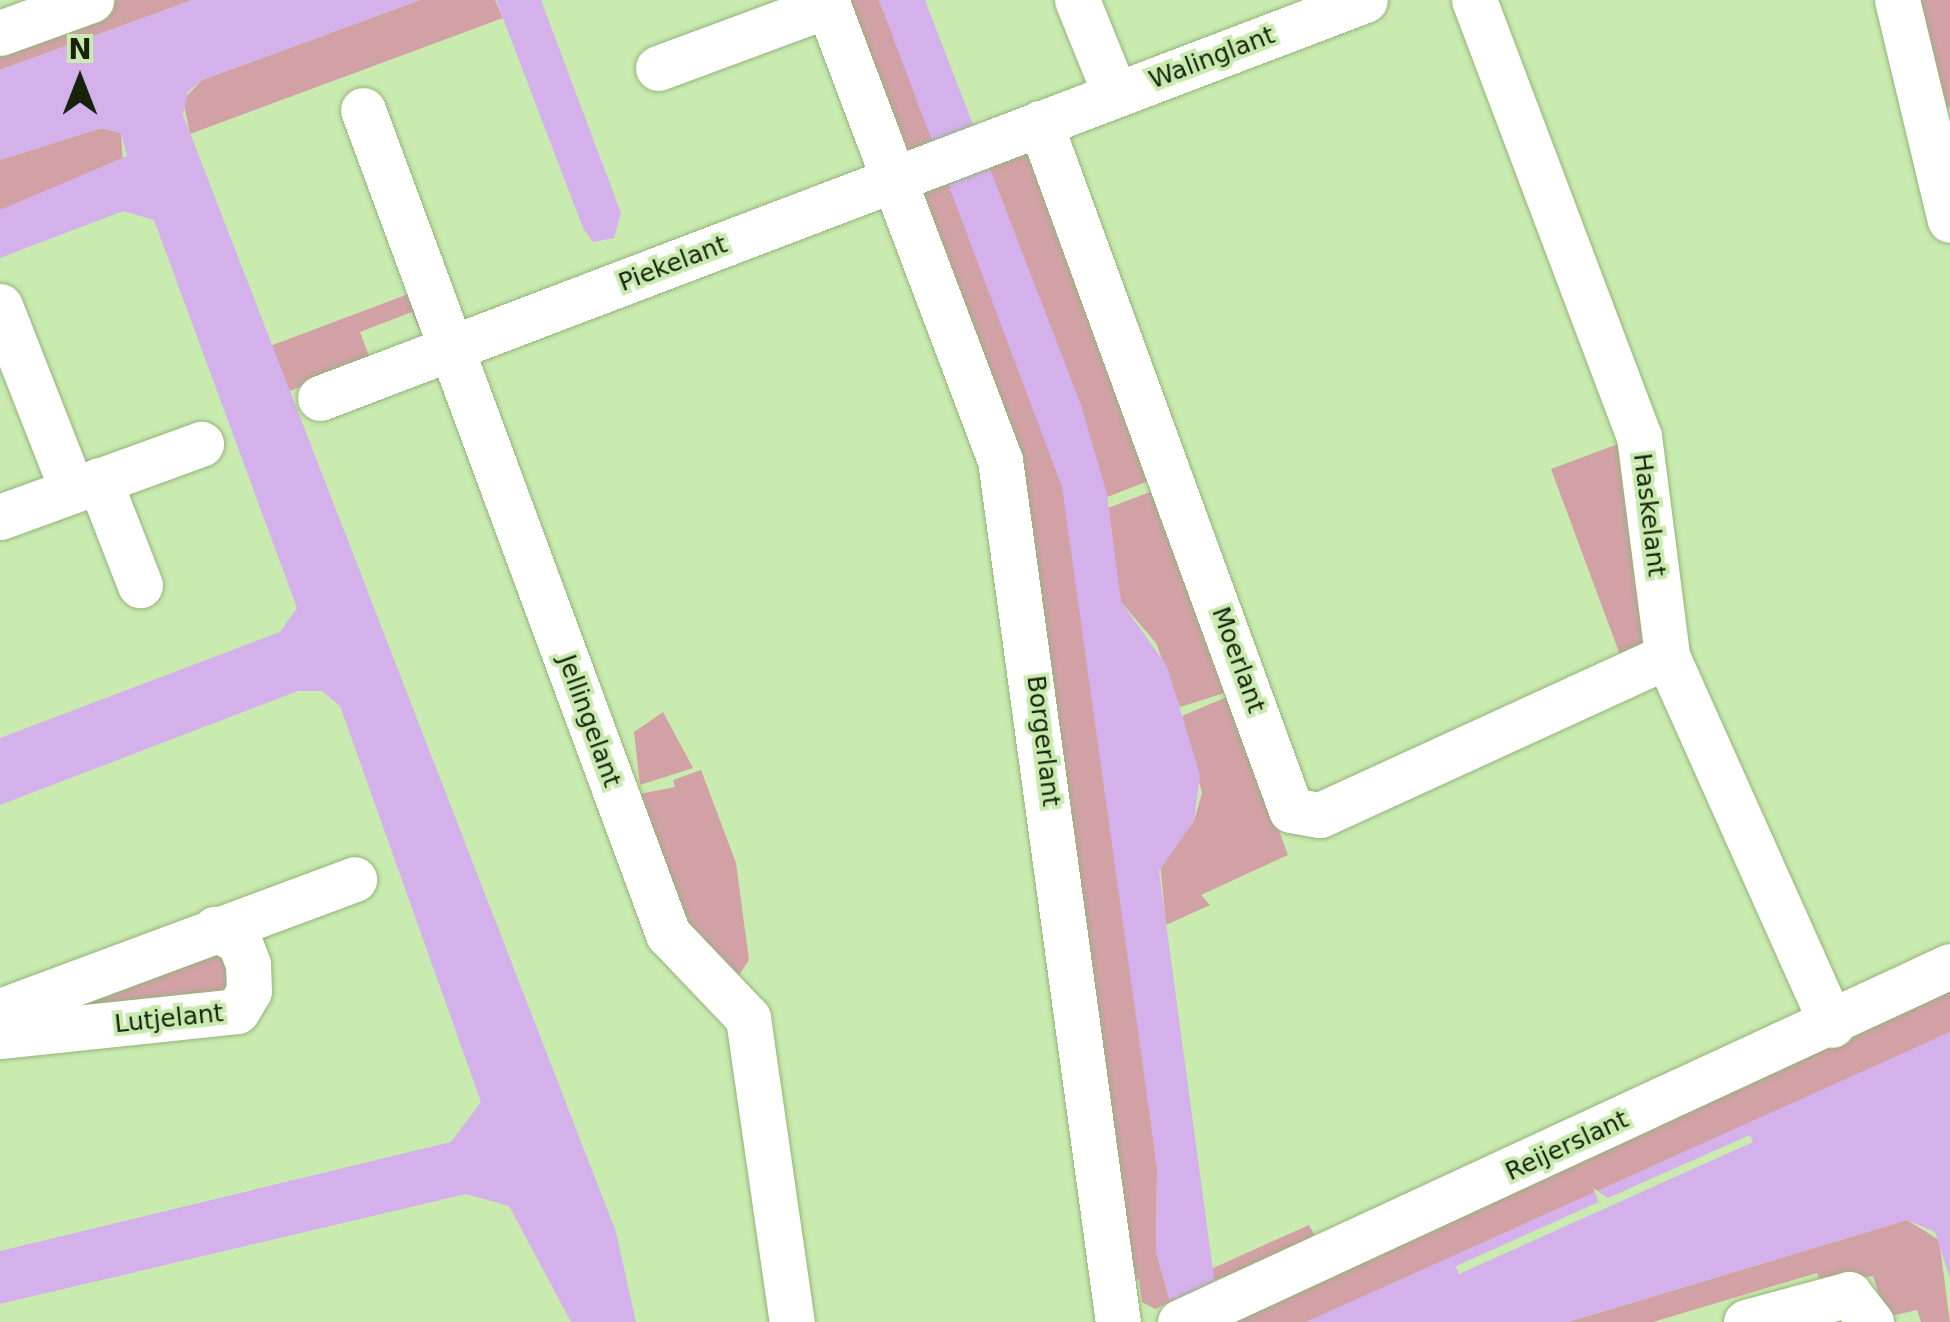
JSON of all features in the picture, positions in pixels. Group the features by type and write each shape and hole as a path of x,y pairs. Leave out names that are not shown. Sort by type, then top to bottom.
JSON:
{"street":[{"path":"0,33 91,0"},
{"name":"Walinglant","path":"1077,0 1115,94"},
{"name":"Walinglant","path":"902,175 1365,0"},
{"name":"Haskelant","path":"1474,0 1639,436 1667,656 1832,1025"},
{"path":"1897,0 1950,220"},
{"path":"658,68 827,3 902,175"},
{"name":"Jellingelant","path":"363,110 668,934 748,1018 792,1322"},
{"name":"Moerlant","path":"1025,128 1291,810 1320,815 1667,656"},
{"name":"Piekelant","path":"320,398 902,175"},
{"name":"Borgerlant","path":"902,175 1000,460 1016,534 1118,1322"},
{"path":"0,306 86,485 140,585"},
{"path":"0,517 201,444"},
{"path":"0,1011 354,879"},
{"name":"Lutjelant","path":"0,1036 237,1011 249,992 248,964 239,941 215,930"},
{"name":"Reijerslant","path":"1180,1322 1832,1025 1950,966"},
{"path":"1746,1322 1850,1294 1871,1322"}],"shaded area":[{"path":"114,0 193,0 0,70 0,42"},
{"path":"193,0 420,0 202,80 188,92 183,115 616,1232 636,1322 571,1322 509,1206 466,1194 0,1304 0,1251 451,1142 481,1102 340,706 322,691 298,691 0,805 0,738 280,632 297,608 154,220 123,211 0,258 0,210 127,156 121,133 101,128 0,160 0,70"},
{"path":"420,0 495,0 503,18 190,134 183,100 202,80"},
{"path":"496,0 541,0 621,213 614,238 593,242 583,228"},
{"path":"841,0 879,0 938,146 902,162"},
{"path":"879,0 925,0 1081,405 1107,494 1121,602 1167,666 1200,775 1194,821 1159,871 1220,1322 1170,1302 1156,1251 1157,1167 1062,487"},
{"path":"1910,0 1950,0 1950,107 1939,109 1928,31"},
{"path":"101,128 121,133 123,165 0,210 0,160"},
{"path":"1036,149 1159,477 1107,497 989,167"},
{"path":"952,181 1063,487 1157,1167 1156,1251 1170,1302 1155,1309 1142,1302 1139,1279 1131,1280 1045,631 915,195"},
{"path":"411,293 427,327 419,329 412,312 360,332 371,361 287,392 270,346"},
{"path":"1626,441 1645,644 1623,663 1551,469"},
{"path":"1163,487 1234,690 1180,707 1156,643 1121,602 1108,520 1108,508"},
{"path":"1229,696 1288,855 1201,895 1210,905 1166,925 1160,862 1194,821 1202,793 1182,716"},
{"path":"663,712 693,768 640,785 634,732"},
{"path":"701,770 736,863 749,960 737,978 688,936 634,795 675,787 673,780"},
{"path":"210,952 226,961 227,991 30,1020"},
{"path":"1950,986 1950,1032 1844,1084 1306,1322 1221,1322"},
{"path":"1950,1032 1950,1278 1935,1232 1907,1220 1568,1322 1306,1322"},
{"path":"1907,1220 1939,1240 1950,1322 1921,1322 1917,1310 1886,1317 1873,1276 1821,1286 1817,1273 1653,1322 1568,1322"},
{"path":"1309,1225 1315,1236 1214,1281 1211,1269"}],"pier":[{"path":"1750,1135 1753,1142 1459,1274 1456,1266 1599,1202 1593,1188 1608,1198"}]}
